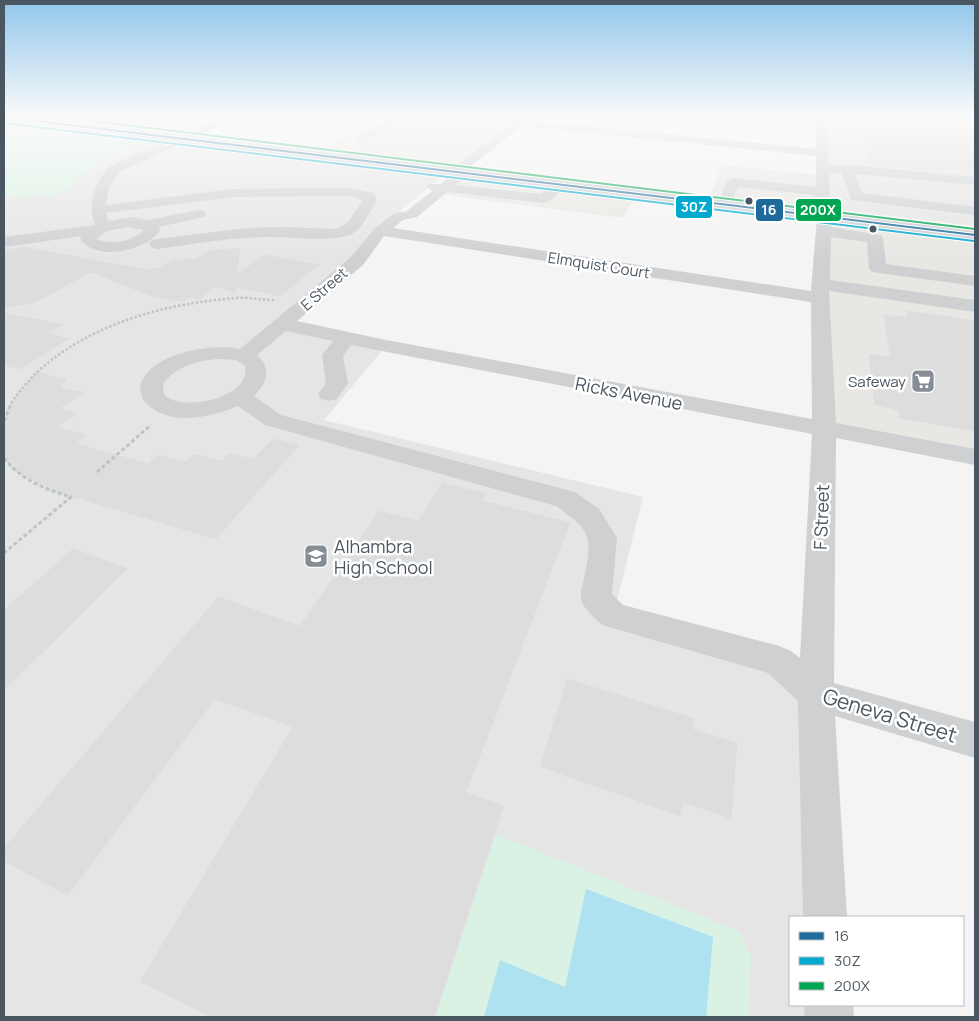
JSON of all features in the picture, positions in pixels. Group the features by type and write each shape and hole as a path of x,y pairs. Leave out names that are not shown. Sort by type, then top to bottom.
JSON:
{"main road":[{"path":"407,164 727,198 823,219 975,226"},
{"path":"458,170 558,185 823,219 975,235"}],"street":[{"path":"100,229 98,210 100,189 107,176 115,169 127,164"},
{"name":"E Street","path":"244,356 357,261 380,231 398,217 412,214 437,188 466,164"},
{"name":"F Street","path":"822,164 823,219 820,291 824,430 816,694 825,916"},
{"path":"823,169 861,170 975,181"},
{"path":"848,171 856,198 975,211"},
{"path":"727,198 732,182 823,192"},
{"path":"437,188 544,200 558,185"},
{"path":"98,210 233,193 349,192 369,196 370,200 350,228 342,232 323,234 282,232 223,235 157,244"},
{"path":"342,211 398,217"},
{"path":"147,225 164,220 213,213"},
{"path":"823,219 875,238 880,292"},
{"path":"4,242 100,229 132,222 147,225 151,227 152,231 149,235 124,245 95,245 88,239 100,229"},
{"name":"Elmquist Court","path":"380,231 820,291 880,292 975,306"},
{"path":"878,268 975,281"},
{"name":"Ricks Avenue","path":"283,324 386,346 975,457"},
{"path":"329,394 337,383 332,355 347,337"},
{"path":"232,353 244,356 252,361 258,373 250,388 239,396 209,408 193,410 171,408 156,401 151,392 152,384 164,370 175,363 203,354 232,353"},
{"name":"Geneva Street","path":"239,396 273,420 565,499 589,516 603,538 601,569 596,598 613,616 779,661 816,694 975,740"}],"path":[{"path":"4,421 7,408 36,371 87,339 123,322 182,306 238,298 286,301 305,306"},
{"path":"97,472 171,408"},
{"path":"4,458 12,470 29,480 54,492 71,497 4,553"}],"shaded area":[{"name":"Alhambra High School","path":"4,164 381,164 448,172 401,210 398,217 283,324 386,346 324,420 643,497 613,616 779,661 816,694 825,916 789,916 789,1006 828,1006 828,1017 4,1017"},
{"path":"443,164 467,164 464,166"},
{"path":"821,164 975,164 975,226 822,208"},
{"path":"722,165 823,175 822,208 710,196"},
{"path":"462,173 636,195 623,218 438,194"},
{"path":"824,217 975,235 975,457 824,430"}],"green space":[{"path":"4,164 98,164 86,170 73,185 52,196 4,197"},
{"path":"495,834 739,931 751,957 748,1017 435,1017"}],"water":[{"path":"586,889 713,937 706,1017 484,1017 500,960 565,987"}],"building":[{"path":"975,164 975,172 944,169 945,172 868,165"},
{"path":"24,246 147,269 159,267 173,259 180,260 185,257 194,259 209,250 241,247 238,273 265,254 321,264 280,297 237,288 236,294 217,287 199,300 190,298 185,302 171,301 155,298 91,273 36,303 4,309 4,249"},
{"name":"Safeway","path":"905,310 975,320 975,432 897,418 898,411 874,405 868,353 890,357 883,314 907,317"},
{"path":"4,312 64,324 49,333 71,338 20,370 4,366"},
{"path":"35,371 68,379 61,387 86,392 61,408 78,413 60,427 88,435 77,443 148,463 158,454 186,461 194,453 222,460 229,453 253,458 273,438 300,445 216,540 54,492 12,470 4,458 4,421 7,408"},
{"path":"442,482 487,493 483,500 571,522 467,792 505,805 435,1017 210,1017 139,982 292,727 215,700 68,896 4,862 4,847 218,596 300,625 379,510 418,520"},
{"path":"73,548 129,568 4,691 4,609"},
{"path":"567,678 695,718 694,729 738,743 732,820 684,803 681,817 539,767"}],"transit line":[{"name":"30Z","path":"338,164 974,241"},
{"name":"16","path":"388,164 975,235"},
{"name":"200X","path":"441,164 975,229"}],"place":[{"name":"Safeway","path":"923,381"},
{"name":"Alhambra High School","path":"316,556"}]}
